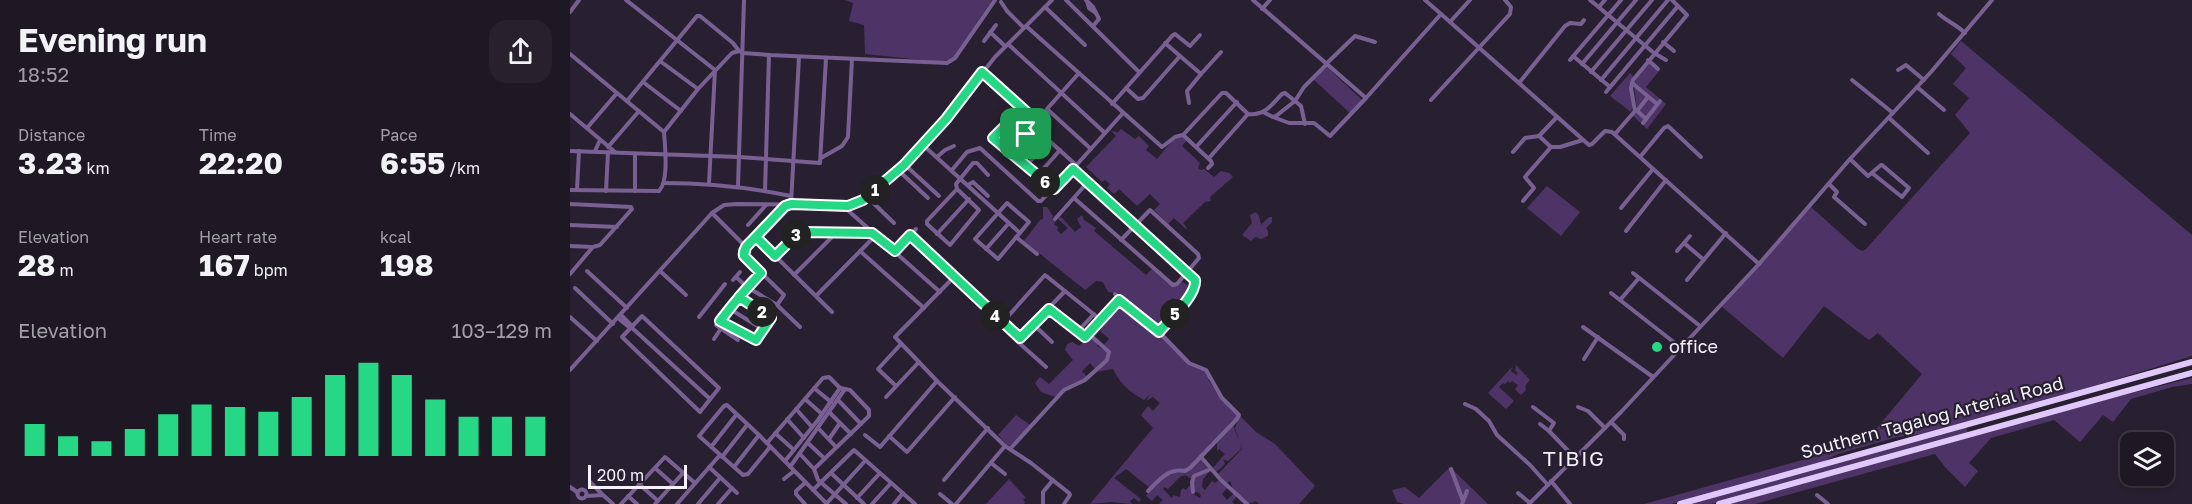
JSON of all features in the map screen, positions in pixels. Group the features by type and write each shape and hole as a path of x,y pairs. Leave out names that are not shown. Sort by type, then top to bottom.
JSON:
{"highway":[{"name":"Southern Tagalog Arterial Road","path":"1680,504 2156,372 2192,360"},
{"name":"Southern Tagalog Arterial Road","path":"1719,504 2192,375"}],"street":[{"path":"570,12 579,0"},
{"path":"626,0 715,70"},
{"path":"738,186 744,0"},
{"path":"570,190 659,191 664,183 666,155 664,132 698,89 732,53 947,63 955,58 995,0"},
{"path":"570,369 712,213 729,204 853,205 867,197 904,165 946,119 1006,45 1052,0"},
{"path":"1066,0 1139,72"},
{"path":"1086,0 1089,8 1096,13 1099,20 1093,26"},
{"path":"1253,0 1366,98"},
{"path":"1262,9 1270,0"},
{"path":"1425,0 1583,140 1591,145 1606,130 1615,134 1759,264"},
{"path":"1450,22 1470,0"},
{"path":"1431,100 1510,14 1511,7 1505,0"},
{"path":"1590,0 1654,53 1666,60"},
{"path":"1599,7 1605,0"},
{"path":"1610,87 1572,58 1621,0"},
{"path":"1582,64 1636,0"},
{"path":"1592,72 1652,0"},
{"path":"1601,80 1670,0 1687,15 1648,60 1632,83 1636,110 1644,121 1659,103 1632,83"},
{"path":"1518,493 1529,504 1611,422 1759,264 1850,159 1924,80 1992,0"},
{"path":"1001,2 1007,11 1162,147 1175,137 1183,135 1222,93 1226,93 1248,114 1260,114 1269,109 1285,93 1300,106 1305,124"},
{"path":"1606,92 1678,6"},
{"path":"1045,7 1085,45"},
{"path":"1263,112 1289,123 1316,124 1330,136 1442,14"},
{"path":"1939,14 1946,20 1954,22 1965,33"},
{"path":"627,101 694,18 700,16 734,43 741,52"},
{"path":"1519,83 1565,26 1570,23 1581,24 1584,20"},
{"path":"984,41 996,25"},
{"path":"990,32 1105,133"},
{"path":"1112,104 1175,34 1190,46 1200,35"},
{"path":"1273,117 1283,112 1295,101 1304,87 1355,36 1375,42"},
{"path":"1663,42 1674,51"},
{"path":"1165,43 1201,74"},
{"path":"1189,103 1187,90 1221,52"},
{"path":"570,54 664,132"},
{"path":"765,191 769,55"},
{"path":"1126,88 1138,99 1143,98 1180,56"},
{"path":"791,204 799,57"},
{"path":"570,114 608,149 615,152 820,163 826,58"},
{"path":"821,158 842,146 848,137 852,59"},
{"path":"1648,60 1658,69"},
{"path":"660,61 698,89"},
{"path":"1898,70 1906,65 1924,80"},
{"path":"709,183 715,70"},
{"path":"982,72 1032,117 1033,126 1060,150 1087,183 1187,272 1196,283 1192,294 1159,332"},
{"path":"1079,73 1047,109 1091,149"},
{"path":"1852,80 1893,114"},
{"path":"643,81 681,111"},
{"path":"1917,87 1944,110"},
{"path":"587,128 617,93"},
{"path":"1615,134 1648,96"},
{"path":"1196,147 1237,102"},
{"path":"606,190 608,149 639,111"},
{"path":"952,170 967,152 980,148 1038,201 1041,201 1052,189 1056,189 1123,113"},
{"path":"1209,158 1248,114"},
{"path":"1513,152 1525,138 1539,136 1557,117"},
{"path":"1889,118 1928,153"},
{"path":"1026,134 1009,122 993,138 1052,189"},
{"path":"1009,152 1033,126"},
{"path":"1640,157 1668,126 1701,157"},
{"path":"1183,135 1209,158 1212,163 1208,168"},
{"path":"1539,136 1551,147 1560,147 1583,140"},
{"path":"595,151 600,140"},
{"path":"1026,166 1049,141"},
{"path":"923,144 1009,223 1037,254"},
{"path":"937,157 954,146"},
{"path":"1523,201 1534,188 1525,177 1551,147"},
{"path":"570,151 608,149"},
{"path":"1037,176 1060,150"},
{"path":"576,190 579,151"},
{"path":"635,154 635,191"},
{"path":"1850,159 1868,176 1872,172 1882,164 1909,188 1902,197 1872,172"},
{"path":"957,189 926,222 951,244 979,210 957,189 956,184 975,163 988,175"},
{"path":"904,165 939,196"},
{"path":"1621,208 1653,169"},
{"path":"898,170 928,198"},
{"path":"1626,231 1666,180"},
{"path":"664,183 709,183 791,196"},
{"path":"968,185 973,183 988,196"},
{"path":"1055,219 1087,183"},
{"path":"1828,184 1837,192 1834,197 1865,224"},
{"path":"867,197 894,223"},
{"path":"1074,198 1121,240 1173,285 1177,284 1198,260 1198,254 1152,210 1148,211 1121,240"},
{"path":"937,234 969,200"},
{"path":"1007,203 1029,222 1018,235 998,259 975,239 1007,203"},
{"path":"570,204 631,207 632,210 600,245 570,246"},
{"path":"748,225 766,205"},
{"path":"843,205 940,292"},
{"path":"777,305 784,295 744,256 746,247 785,206"},
{"path":"712,213 746,247"},
{"path":"986,249 1009,223"},
{"path":"570,225 617,227"},
{"path":"895,251 916,229"},
{"path":"775,256 798,233 873,234"},
{"path":"794,275 835,234"},
{"path":"816,296 860,251 873,234"},
{"path":"1688,280 1726,234"},
{"path":"910,235 1020,338"},
{"path":"1677,251 1690,236"},
{"path":"756,237 831,312"},
{"path":"1684,243 1704,260"},
{"path":"570,274 593,247"},
{"path":"860,251 924,308"},
{"path":"570,266 576,267"},
{"path":"587,271 627,308"},
{"path":"660,271 686,295"},
{"path":"740,272 734,279 777,305 800,327"},
{"path":"738,340 716,326 761,273"},
{"path":"1634,273 1700,326"},
{"path":"1002,323 1046,275 1101,320"},
{"path":"955,276 896,335 896,338 937,381 1008,447 1070,494 1064,504"},
{"path":"1620,300 1639,278"},
{"path":"699,317 725,284"},
{"path":"575,288 613,324"},
{"path":"1046,367 1018,342 1065,291"},
{"path":"1611,293 1680,347"},
{"path":"1115,294 1119,300 1159,332 1189,363 1206,370 1222,398 1239,415 1187,471 1175,470 1167,474 1148,491"},
{"path":"720,321 755,340 764,330 771,318 739,297"},
{"path":"1049,309 1084,338 1119,300"},
{"path":"730,309 764,330"},
{"path":"1077,332 1094,314"},
{"path":"620,316 710,399"},
{"path":"642,316 719,388 700,412 622,337 631,327 642,316"},
{"path":"570,317 597,341"},
{"path":"1034,325 1052,342"},
{"path":"1583,327 1653,377"},
{"path":"714,339 720,330"},
{"path":"939,494 954,504 991,463 1064,390 1088,378 1108,358 1107,351 1089,334"},
{"path":"1584,359 1598,338"},
{"path":"896,386 878,369 901,344"},
{"path":"886,397 919,362"},
{"path":"814,470 870,413 850,390 840,388 826,377 775,432 768,445 745,475 699,436 726,405 759,435 768,445 785,461 826,504 865,461"},
{"path":"865,435 880,447 937,381"},
{"path":"814,388 831,402"},
{"path":"785,461 840,388"},
{"path":"784,479 846,388"},
{"path":"889,436 908,452 955,397"},
{"path":"806,399 822,414"},
{"path":"838,400 861,424"},
{"path":"1466,404 1476,409 1489,421 1497,435 1570,504"},
{"path":"1533,407 1554,423 1549,431"},
{"path":"1578,407 1588,411 1605,428"},
{"path":"796,409 812,427"},
{"path":"830,413 851,434"},
{"path":"711,447 736,415"},
{"path":"787,419 804,438"},
{"path":"1611,422 1624,435 1624,439"},
{"path":"829,439 840,423"},
{"path":"1540,424 1575,458"},
{"path":"677,504 747,425"},
{"path":"944,480 988,428"},
{"path":"819,429 836,447"},
{"path":"775,432 794,450"},
{"path":"734,467 759,435"},
{"path":"808,443 824,458"},
{"path":"813,490 854,450 915,504"},
{"path":"800,454 821,482 846,504"},
{"path":"621,504 665,457 695,483"},
{"path":"1201,457 1247,504"},
{"path":"991,463 1005,474"},
{"path":"709,467 737,493"},
{"path":"655,468 673,484"},
{"path":"1192,492 1193,477 1211,469"},
{"path":"1451,469 1462,503"},
{"path":"639,484 657,502 683,472"},
{"path":"831,473 864,504"},
{"path":"857,498 880,473"},
{"path":"698,504 720,478"},
{"path":"1043,504 1044,491 1053,480"},
{"path":"590,482 613,504"},
{"path":"805,483 796,491 805,504"},
{"path":"872,504 891,483"},
{"path":"570,487 578,492 578,497 603,495"},
{"path":"718,504 732,488"},
{"path":"1462,503 1467,491"},
{"path":"894,504 903,494"},
{"path":"1817,495 1828,504"},
{"path":"628,496 637,504"},
{"path":"584,497 588,504"}],"shaded area":[{"path":"845,0 992,0 954,56 942,62 865,54 864,25 849,21 853,3"},
{"path":"1961,41 2192,235 2192,356 1922,434 1897,437 1838,454 1822,462 1672,504 1644,504 1878,439 1872,434 1922,374 1878,333 1869,340 1824,306 1783,358 1721,306 1811,207 1858,249 1863,251 1866,249 1970,133 1955,115 1969,98 1953,84 1966,68 1951,54"},
{"path":"1649,63 1659,71 1646,87 1666,104 1647,129 1633,116 1637,108 1634,84"},
{"path":"1327,67 1362,100 1350,113 1313,79"},
{"path":"1630,73 1633,76 1631,112 1610,96"},
{"path":"1121,129 1135,139 1139,136 1149,146 1146,150 1157,159 1173,140 1183,137 1187,140 1182,146 1200,163 1198,168 1204,169 1214,177 1221,171 1233,177 1210,197 1211,201 1205,202 1183,223 1186,229 1174,218 1168,224 1154,210 1160,204 1150,194 1137,206 1119,189 1114,194 1107,188 1110,184 1105,180 1102,182 1086,167 1116,136 1111,131 1118,132"},
{"path":"1547,186 1580,212 1561,236 1527,208"},
{"path":"1043,207 1047,207 1053,216 1052,218 1056,221 1054,224 1061,234 1068,228 1058,219 1059,217 1075,232 1081,227 1077,219 1082,215 1084,220 1096,228 1094,231 1146,275 1152,269 1172,286 1181,281 1189,286 1194,280 1191,294 1179,306 1173,298 1167,305 1174,313 1167,319 1161,314 1165,322 1157,329 1115,293 1108,292 1103,282 1096,281 1085,290 1024,241 1043,219"},
{"path":"1256,212 1261,225 1269,217 1272,217 1272,222 1266,228 1268,236 1261,239 1255,237 1251,241 1242,235 1252,223 1250,215"},
{"path":"1120,302 1162,337 1186,362 1205,370 1210,379 1208,380 1238,416 1188,469 1171,470 1150,488 1126,469 1114,478 1141,499 1139,502 1134,498 1130,501 1132,504 1112,502 1090,504 1153,428 1141,415 1148,406 1153,411 1160,403 1153,397 1146,401 1150,394 1144,400 1134,394 1122,383 1113,369 1095,372 1110,356 1103,346 1109,339 1100,331 1102,328 1098,324"},
{"path":"1089,336 1098,344 1097,346 1106,351 1108,356 1095,369 1090,363 1082,371 1087,377 1066,387 1055,397 1041,392 1035,383 1040,377 1049,384 1073,360 1065,350 1067,344 1072,342 1079,346 1084,341 1088,344 1086,339"},
{"path":"1515,364 1530,380 1521,395 1515,389 1518,385 1512,381 1503,383 1499,387 1514,401 1506,409 1488,393 1512,367 1511,371 1516,375 1518,373 1515,370"},
{"path":"2192,378 2192,384 2172,387 2131,399 2113,422 2103,415 2080,442 2054,420 1991,438 1969,463 1978,471 1965,487 1935,454 1755,504 1729,504 2083,405"},
{"path":"1016,415 1030,425 1010,446 998,435"},
{"path":"1240,416 1256,432 1275,444 1315,486 1299,504 1259,504 1256,501 1249,504 1233,489 1230,481 1227,483 1218,474 1242,449 1235,428"},
{"path":"1234,423 1241,449 1228,461 1223,459 1225,464 1216,472 1213,468 1225,454 1219,449 1217,451 1217,443"},
{"path":"1966,427 1968,433 1741,496 1712,504 1688,504"},
{"path":"1200,459 1209,470 1196,474 1192,479 1185,475 1180,477 1168,489 1164,487 1163,489 1172,498 1173,495 1180,497 1181,490 1183,488 1186,490 1191,484 1193,494 1200,498 1201,495 1194,492 1193,479 1197,475 1210,471 1203,479 1202,487 1205,490 1212,481 1215,483 1219,480 1228,487 1222,494 1227,500 1234,493 1237,496 1232,502 1234,504 1159,504 1163,500 1157,495 1152,501 1146,496 1164,478 1174,473 1187,472"},
{"path":"1450,467 1488,504 1404,504 1397,502 1392,490 1405,487 1419,498"},
{"path":"1009,479 1026,498 1023,499 1024,504 986,504"}],"place":[{"name":"office","path":"1657,347"}],"district":[{"name":"TIBIG","path":"1574,459"}],"route":[{"path":"1026,134 1007,122 993,138 1052,189 1056,189 1073,169 1195,280 1196,284 1192,294 1159,332 1119,300 1085,337 1049,309 1020,338 910,235 895,251 872,233 798,233 775,256 756,237 743,253 744,256 761,273 747,287 739,297 720,321 756,340 771,319 739,297 761,273 743,253 746,247 785,206 791,204 853,205 867,197 898,170 946,119 982,72 1032,117 1033,126 1026,134"}]}
